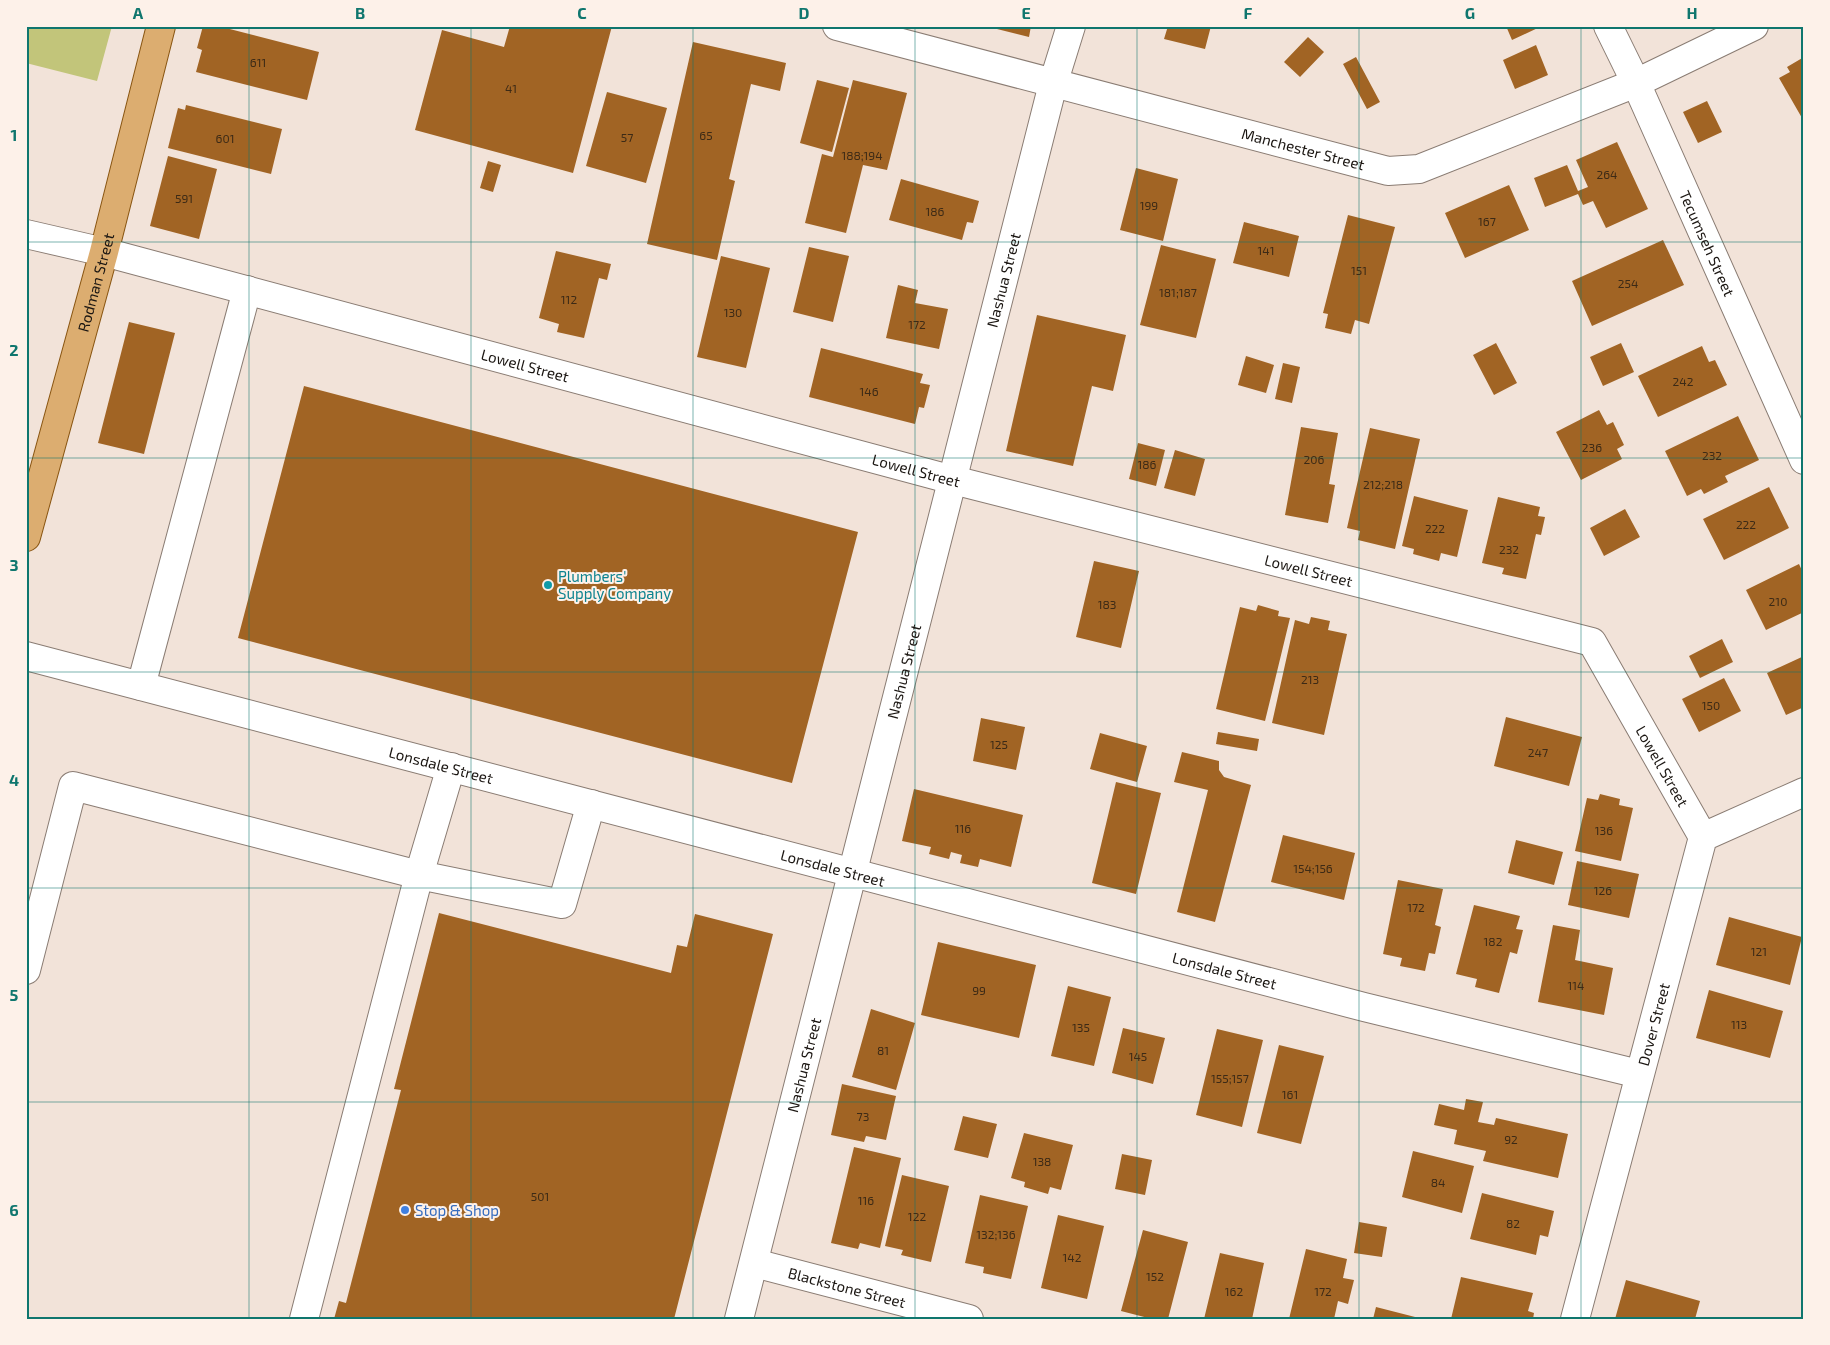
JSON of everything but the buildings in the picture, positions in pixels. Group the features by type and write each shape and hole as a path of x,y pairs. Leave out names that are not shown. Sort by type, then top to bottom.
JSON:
{"main road":[{"name":"Rodman Street","path":"26,537 104,252 160,26"}],"street":[{"name":"Manchester Street","path":"837,26 1388,171 1419,169 1636,83 1754,26"},
{"name":"Nashua Street","path":"739,1319 954,480 1053,84 1071,26"},
{"name":"Tecumseh Street","path":"1608,26 1636,83 1804,460"},
{"name":"Lowell Street","path":"26,234 104,252 954,480 1592,642 1703,838"},
{"path":"141,686 247,290"},
{"name":"Lonsdale Street","path":"26,656 1364,1007 1639,1074"},
{"path":"304,1319 419,875 451,768"},
{"path":"26,970 74,786 419,875 562,904 591,804"},
{"path":"1703,838 1804,792"},
{"name":"Dover Street","path":"1575,1319 1703,838"},
{"name":"Blackstone Street","path":"754,1263 968,1319"}],"green space":[{"path":"26,26 112,26 97,81 26,63"}],"place":[{"name":"Plumbers' Supply Company","path":"548,585"},
{"name":"Stop & Shop","path":"405,1210"}]}
